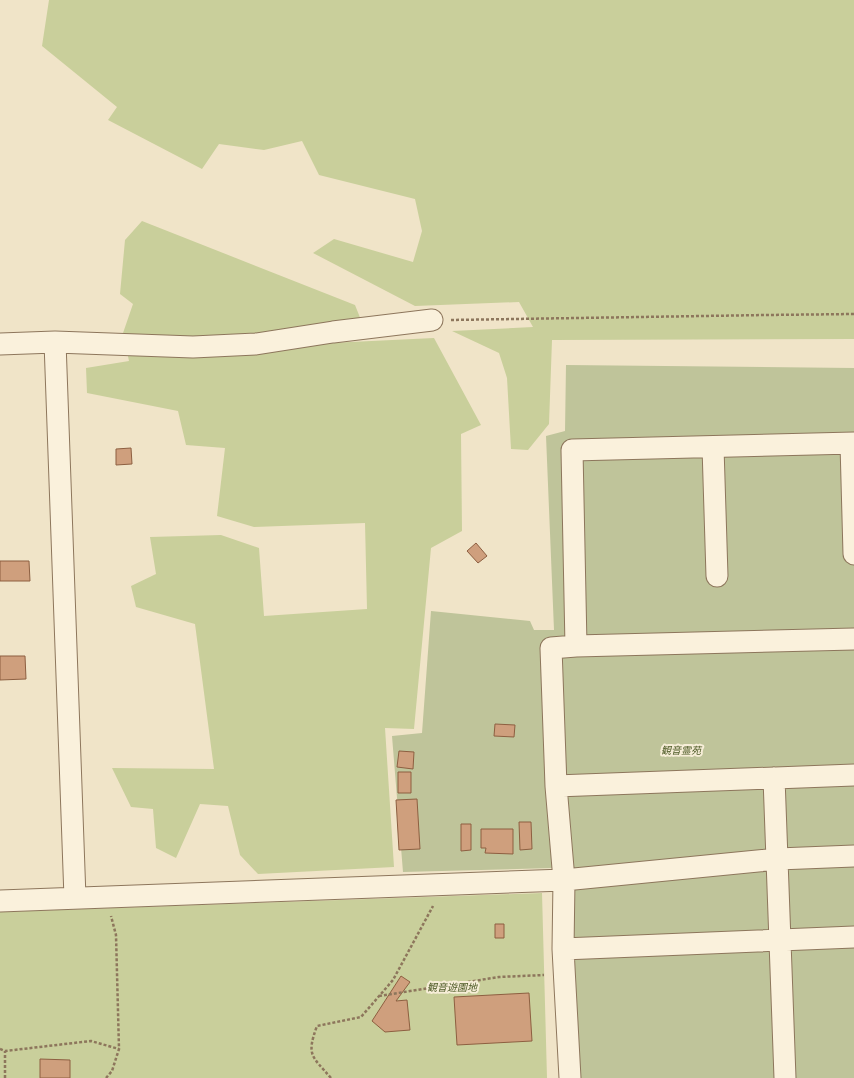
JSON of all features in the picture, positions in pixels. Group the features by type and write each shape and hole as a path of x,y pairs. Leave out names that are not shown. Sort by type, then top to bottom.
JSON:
{"street":[{"path":"0,344 55,342 193,347 256,344 333,332 432,320"},
{"path":"55,342 75,898"},
{"path":"576,646 572,450 853,444 854,554"},
{"path":"713,447 717,576"},
{"path":"570,1078 563,949 564,880 556,786 551,648 576,646 854,639"},
{"path":"556,786 854,775"},
{"path":"774,778 785,1078"},
{"path":"0,901 564,880 778,859 854,856"},
{"path":"563,949 854,937"}],"path":[{"path":"432,320 766,314 854,314"},
{"path":"331,1078 311,1055 311,1041 317,1026 361,1017 393,980 445,884"},
{"path":"105,897 116,935 119,1049 112,1071 106,1078"},
{"path":"379,996 499,977 565,974"},
{"path":"0,1049 5,1051 91,1041 119,1049"},
{"path":"5,1051 5,1078"}],"green space":[{"path":"49,0 854,0 854,339 552,340 549,424 528,450 511,449 507,378 499,353 452,331 533,327 519,302 415,306 313,253 334,239 413,262 422,231 415,199 319,175 302,141 264,150 219,144 202,169 108,120 117,107 42,46"},
{"path":"142,221 355,305 361,320 309,344 434,338 481,425 461,434 462,531 431,548 414,729 385,728 394,867 258,874 240,855 228,806 200,804 176,858 156,848 153,809 131,807 112,768 214,769 195,624 136,607 131,586 156,574 150,537 221,535 259,548 264,616 367,609 365,523 254,527 217,516 225,448 186,445 178,411 87,393 86,368 129,361 123,333 133,304 120,294 125,240"},
{"name":"観音霊苑","path":"566,365 854,368 854,1078 560,1078 553,868 403,872 392,736 422,733 431,611 530,621 534,630 554,630 546,436 565,431"},
{"name":"観音遊園地","path":"542,893 547,1078 0,1078 0,912"}],"building":[{"path":"131,448 132,464 116,465 116,449"},
{"path":"476,543 487,556 478,563 467,551"},
{"path":"0,561 29,561 30,581 0,581"},
{"path":"0,656 25,656 26,679 0,680"},
{"path":"495,724 515,725 514,737 494,736"},
{"path":"399,751 414,752 413,769 397,767"},
{"path":"398,772 411,772 411,793 398,793"},
{"path":"417,799 420,849 399,850 396,800"},
{"path":"519,822 531,822 532,849 520,850"},
{"path":"461,824 471,824 471,850 461,851"},
{"path":"481,829 513,829 513,854 485,853 486,848 481,848"},
{"path":"495,924 504,924 504,938 495,938"},
{"path":"401,976 410,982 396,1001 407,1000 410,1030 385,1032 372,1021"},
{"path":"529,993 532,1041 457,1045 454,997"},
{"path":"40,1059 70,1060 70,1078 40,1078"}]}
